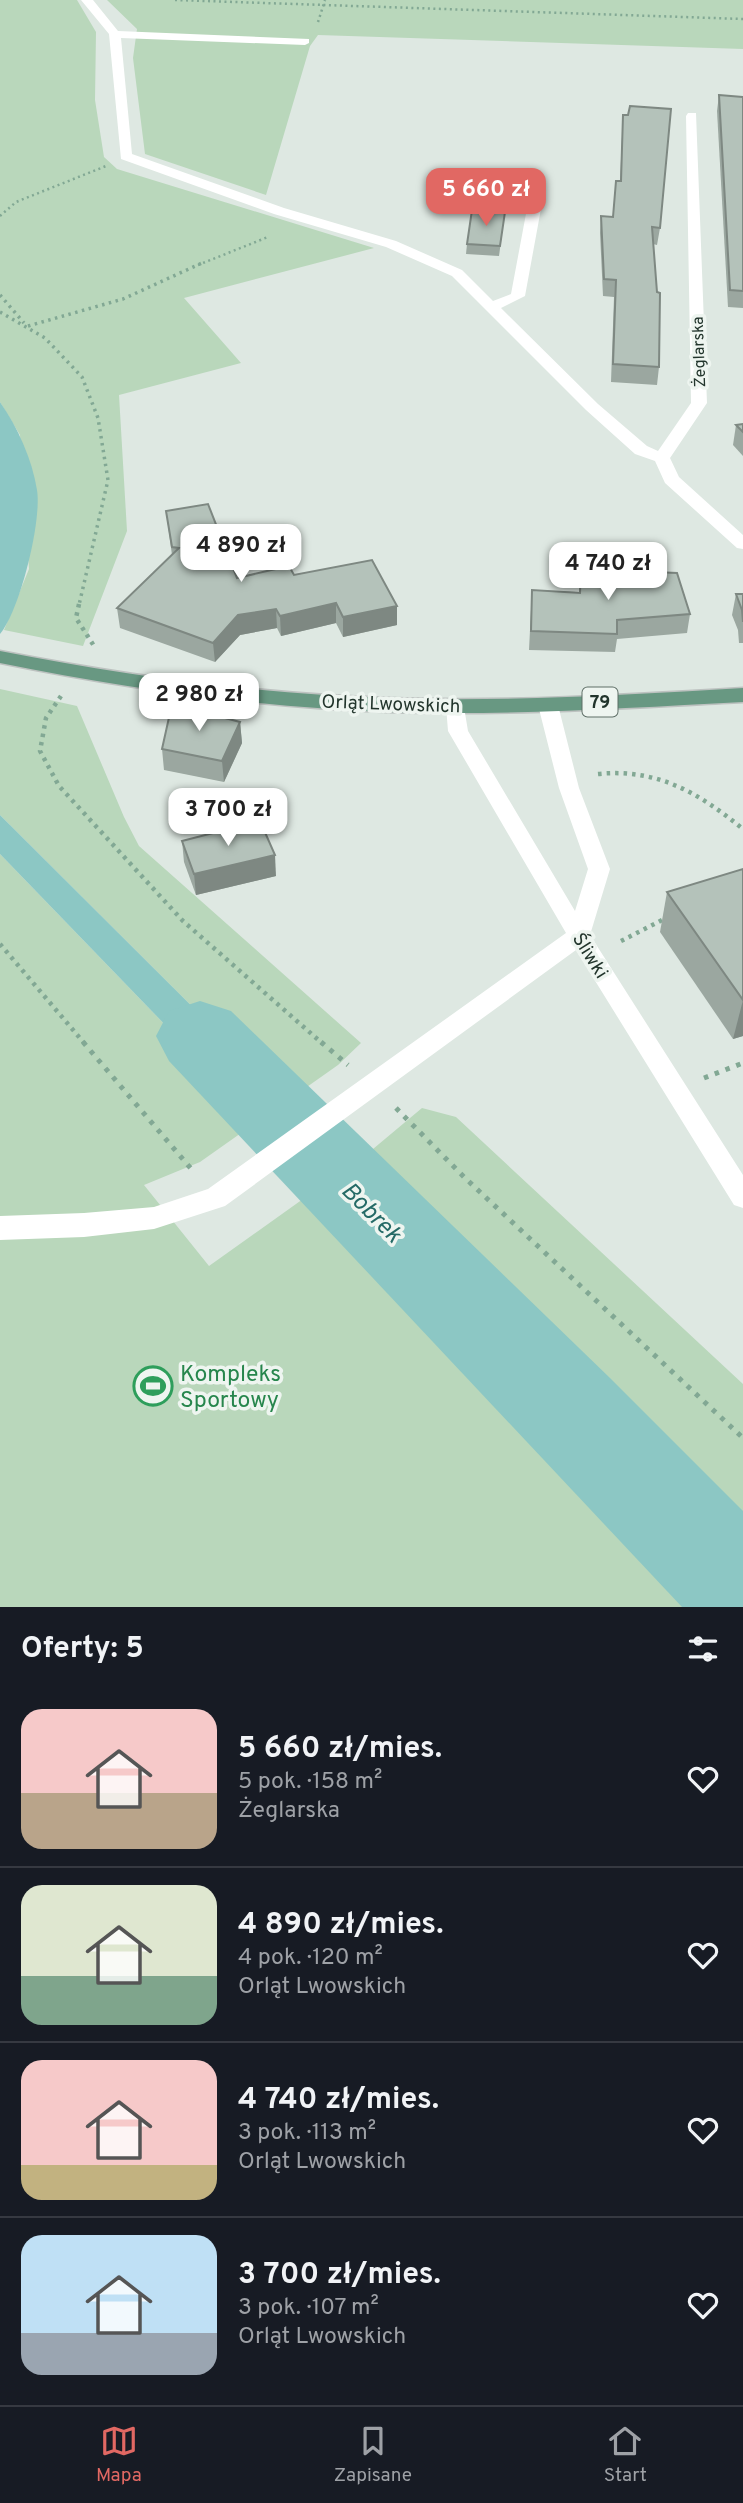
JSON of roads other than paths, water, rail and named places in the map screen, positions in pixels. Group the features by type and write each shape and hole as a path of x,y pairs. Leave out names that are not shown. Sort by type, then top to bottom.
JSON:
{"main road":[{"name":"Orląt Lwowskich","path":"0,657 84,675 189,690 313,700 456,706 548,705 743,695"}],"street":[{"path":"88,0 115,34 126,156 310,220 391,244 457,272 592,407 641,450 662,457 671,479 743,544"},
{"path":"115,34 305,41"},
{"name":"Żeglarska","path":"662,457 699,403 692,116"},
{"path":"493,306 518,296 538,187"},
{"path":"0,1228 84,1226 154,1218 216,1198 579,936 599,869 566,775 552,729 548,705"},
{"name":"Śliwki","path":"456,706 458,731 579,936 743,1197"}],"water":[{"path":"0,402 13,422 28,455 35,478 38,504 33,543 22,586 8,622 0,634"},
{"path":"0,815 287,1101 258,1121 0,854"}],"waterway":[{"name":"Bobrek","path":"200,1036 573,1413 743,1590"}],"place":[{"name":"Kompleks Sportowy","path":"153,1386"}]}
